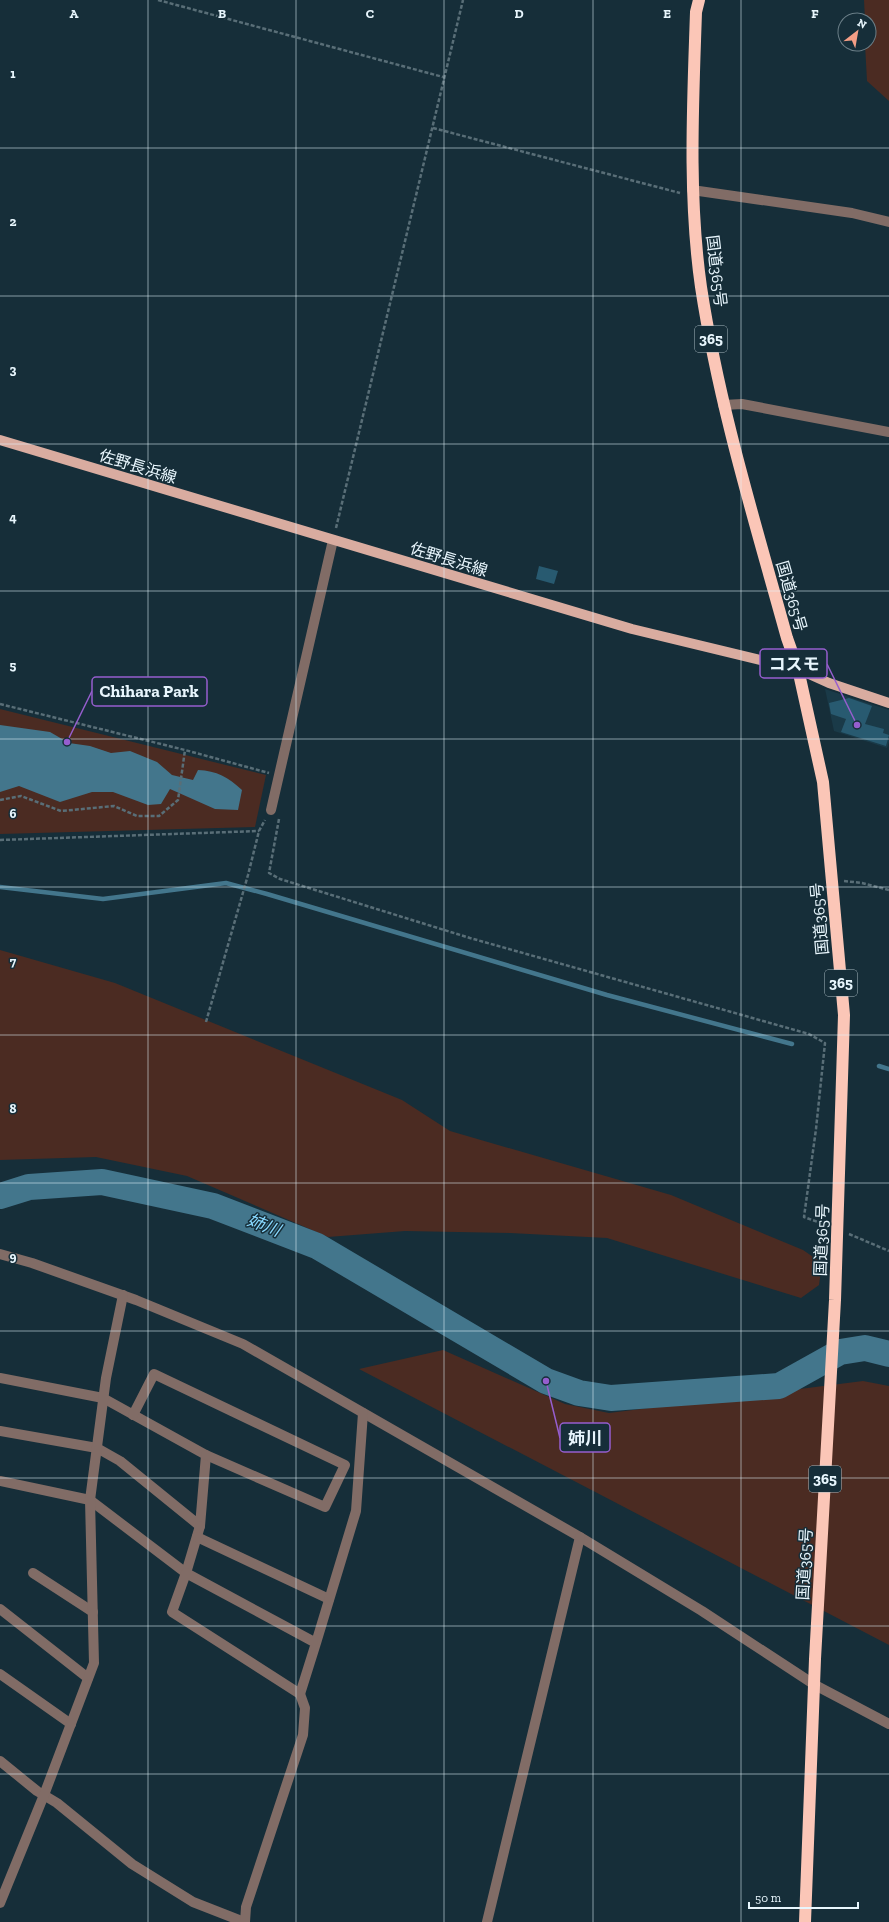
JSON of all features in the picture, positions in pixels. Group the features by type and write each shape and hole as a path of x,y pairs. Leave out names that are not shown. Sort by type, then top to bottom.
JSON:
{"highway":[{"name":"国道365号","path":"699,0 696,12 693,88 692,193 701,286 723,405 787,638 798,669 823,782 844,1015 835,1300 815,1659 805,1922"}],"main road":[{"name":"佐野長浜線","path":"0,440 632,629 798,669 829,683 889,703"}],"street":[{"path":"692,193 852,213 889,222"},
{"path":"723,405 742,404 889,432"},
{"path":"271,810 333,540"},
{"path":"0,1254 32,1263 123,1295 243,1344 580,1537 702,1611 815,1685 889,1724"},
{"path":"0,1903 44,1796 94,1663 90,1500 103,1398 123,1295"},
{"path":"0,1378 103,1398 133,1415 206,1455 325,1507 345,1465 154,1374 133,1415"},
{"path":"0,1761 44,1796 57,1803 132,1864 193,1902 244,1922 246,1907 302,1735 304,1708 300,1694 356,1511 363,1412"},
{"path":"0,1431 97,1448 120,1461 200,1526"},
{"path":"206,1455 200,1526 186,1573 172,1612 300,1694"},
{"path":"0,1480 90,1500 186,1573 316,1643"},
{"path":"197,1537 329,1599"},
{"path":"487,1922 580,1537"},
{"path":"33,1573 93,1612"},
{"path":"0,1609 88,1678"},
{"path":"0,1674 71,1724"}],"path":[{"path":"158,0 443,78"},
{"path":"333,540 463,0"},
{"path":"433,128 692,193"},
{"path":"0,704 278,775"},
{"path":"0,800 21,796 61,811 114,806 137,816 159,816 178,800 184,750"},
{"path":"206,1022 259,831 271,810 281,810 269,873 280,879 478,940 809,1034 825,1043 816,1129 804,1217 832,1228"},
{"path":"0,840 259,831"},
{"path":"832,880 862,883 889,890"},
{"path":"846,1233 889,1251"}],"shaded area":[{"path":"864,0 889,0 889,101 867,81 865,52 877,52 877,12 865,12"},
{"path":"825,689 889,710 889,742 887,748 834,731"},
{"path":"0,709 266,775 255,827 0,834"},
{"path":"0,725 50,732 69,743 90,746 111,753 130,751 157,762 172,775 193,780 198,770 217,773 227,778 242,790 238,810 215,809 170,789 161,804 148,805 113,792 92,792 60,802 19,786 0,792"},
{"path":"0,950 115,983 402,1100 450,1131 671,1195 803,1250 822,1263 819,1285 801,1298 607,1238 510,1233 405,1231 328,1237 187,1176 96,1157 0,1160"},
{"path":"443,1350 565,1404 609,1413 863,1381 889,1386 889,1645 359,1369"}],"building":[{"path":"539,566 558,571 554,584 536,579"},
{"path":"849,698 872,706 865,724 884,729 883,733 889,735 886,746 841,732 846,719 831,714 829,703"}],"waterway":[{"path":"0,887 103,899 226,883 607,995 792,1044"},
{"path":"879,1066 889,1069"},
{"name":"姉川","path":"0,1196 29,1187 102,1182 213,1206 317,1246 546,1381 579,1393 611,1398 779,1386 840,1352 865,1348 889,1354"}],"place":[{"name":"コスモ","path":"857,725"},
{"name":"Chihara Park","path":"67,742"},
{"name":"姉川","path":"546,1381"}]}
